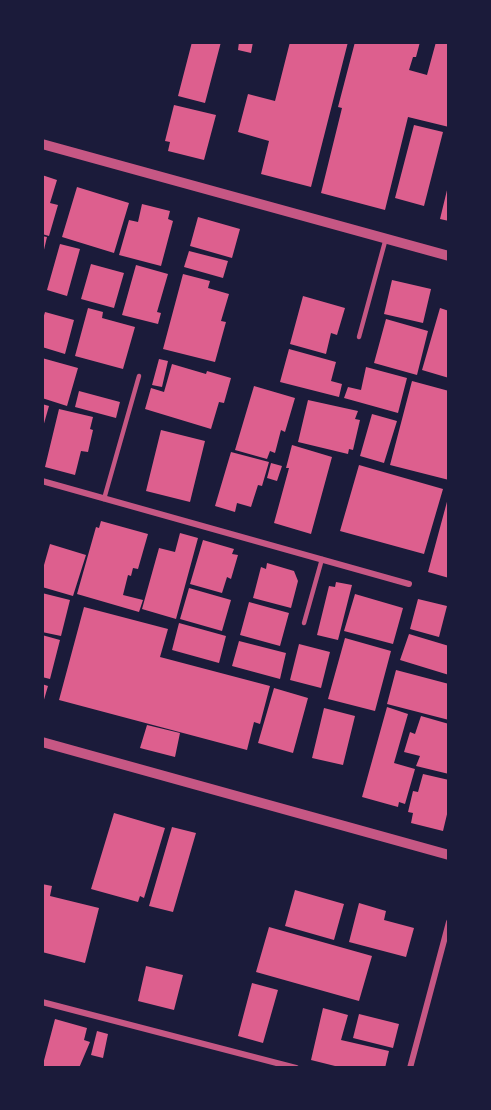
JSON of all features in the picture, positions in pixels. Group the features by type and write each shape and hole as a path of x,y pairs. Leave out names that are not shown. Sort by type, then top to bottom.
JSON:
{"street":[{"path":"42,144 449,256"},
{"path":"42,481 409,584"},
{"path":"42,742 449,855"},
{"path":"410,1068 449,922"},
{"path":"42,1002 296,1068"}],"lane":[{"path":"359,337 386,238"},
{"path":"104,499 139,376"},
{"path":"304,623 321,559"}],"building":[{"path":"192,42 221,42 205,103 178,96"},
{"path":"239,42 253,42 251,53 238,50"},
{"path":"290,42 348,42 311,187 261,174 269,141 238,132 248,94 275,101"},
{"path":"355,42 420,42 409,70 427,75 436,42 449,42 449,127 408,117 385,210 321,193 342,108 338,107"},
{"path":"174,105 216,115 204,160 168,151 170,142 165,141"},
{"path":"414,125 443,132 424,206 395,198"},
{"path":"42,175 57,180 50,203 58,205 49,236 42,234"},
{"path":"449,186 449,221 440,219"},
{"path":"77,187 129,203 114,253 62,237"},
{"path":"142,204 170,211 168,219 173,221 161,266 119,255 129,220 138,222"},
{"path":"198,217 240,229 232,258 190,246"},
{"path":"42,236 47,237 43,254 42,253"},
{"path":"60,244 80,249 67,296 47,290"},
{"path":"189,251 228,261 223,278 184,267"},
{"path":"91,264 124,273 114,308 81,299"},
{"path":"136,265 168,274 157,312 161,313 158,324 122,315"},
{"path":"183,274 210,281 208,288 229,294 221,321 226,322 215,362 163,349"},
{"path":"392,280 431,289 423,323 384,314"},
{"path":"303,296 345,308 337,335 331,333 326,354 290,344"},
{"path":"88,308 103,312 102,318 135,327 123,369 75,356"},
{"path":"440,308 449,311 449,378 422,370"},
{"path":"45,312 74,320 65,354 42,347 42,322"},
{"path":"386,319 428,331 417,375 374,363"},
{"path":"289,349 336,362 331,381 342,384 339,397 280,382"},
{"path":"42,358 78,368 67,406 42,398"},
{"path":"159,359 168,361 162,387 152,385"},
{"path":"172,364 206,374 207,371 231,378 224,403 219,402 211,429 145,409 151,388 164,392"},
{"path":"366,367 407,378 398,413 344,398 348,387 361,390"},
{"path":"412,381 449,391 449,480 390,465"},
{"path":"254,386 295,398 285,432 281,430 275,453 270,451 267,459 235,450"},
{"path":"79,391 120,402 116,418 75,407"},
{"path":"308,400 358,411 355,419 360,420 353,450 349,449 348,454 298,442"},
{"path":"42,404 49,406 43,427 42,427"},
{"path":"59,409 93,417 90,429 93,430 88,452 81,451 75,475 45,467"},
{"path":"372,414 397,421 384,463 360,456"},
{"path":"161,430 205,441 190,502 146,491"},
{"path":"292,445 332,457 311,534 274,523 289,468 286,468"},
{"path":"231,452 269,462 262,486 258,485 251,507 237,503 235,512 215,506"},
{"path":"271,463 282,466 277,481 267,478"},
{"path":"359,465 443,489 424,554 340,531"},
{"path":"449,498 449,578 428,572"},
{"path":"101,521 148,534 138,569 133,568 131,576 128,575 123,595 143,600 139,612 77,594 96,527 99,528"},
{"path":"180,533 198,538 176,619 142,609 159,548 175,552"},
{"path":"203,540 234,549 232,554 238,555 231,579 227,577 222,593 190,584"},
{"path":"50,544 86,555 73,596 42,587 42,572"},
{"path":"267,563 294,571 298,581 291,608 253,598 261,567 266,569"},
{"path":"336,582 352,585 338,640 317,635 329,586 335,587"},
{"path":"189,588 231,600 222,631 180,619"},
{"path":"42,593 70,600 61,636 42,632"},
{"path":"355,594 403,608 393,644 344,631"},
{"path":"418,599 447,606 439,637 410,629"},
{"path":"249,602 289,613 280,646 240,635"},
{"path":"84,607 168,629 160,657 270,686 260,724 254,722 247,750 59,700"},
{"path":"179,623 226,636 219,663 172,650"},
{"path":"409,634 449,646 449,675 400,660"},
{"path":"42,635 60,640 50,679 42,677"},
{"path":"345,638 391,651 375,711 328,699"},
{"path":"239,641 286,653 280,679 232,666"},
{"path":"299,644 330,652 321,688 290,680"},
{"path":"396,670 449,684 449,720 387,704"},
{"path":"42,684 48,686 43,703 42,702"},
{"path":"274,688 308,698 293,753 258,743"},
{"path":"387,707 408,714 394,763 415,769 405,804 399,802 398,807 362,797"},
{"path":"324,708 355,716 343,765 312,758"},
{"path":"421,716 449,724 449,774 416,766 420,756 404,752 410,732 415,734"},
{"path":"147,725 180,733 175,757 140,748"},
{"path":"423,774 449,780 449,806 443,831 411,823 413,813 408,812 413,791 418,792"},
{"path":"114,813 165,828 144,898 140,896 138,902 91,889"},
{"path":"172,827 196,833 173,912 149,906"},
{"path":"42,884 52,886 50,896 99,908 85,963 42,952"},
{"path":"295,890 344,904 334,940 285,926"},
{"path":"359,903 386,911 384,920 414,928 406,957 349,942"},
{"path":"269,927 372,956 359,1001 256,972"},
{"path":"146,966 183,975 174,1010 138,1001"},
{"path":"252,983 278,990 263,1043 238,1036"},
{"path":"323,1008 348,1015 341,1040 389,1051 385,1068 343,1068 311,1060"},
{"path":"359,1014 399,1024 393,1048 353,1038"},
{"path":"55,1019 87,1028 84,1040 90,1042 79,1068 42,1068"},
{"path":"97,1031 108,1034 103,1058 91,1055"}]}
